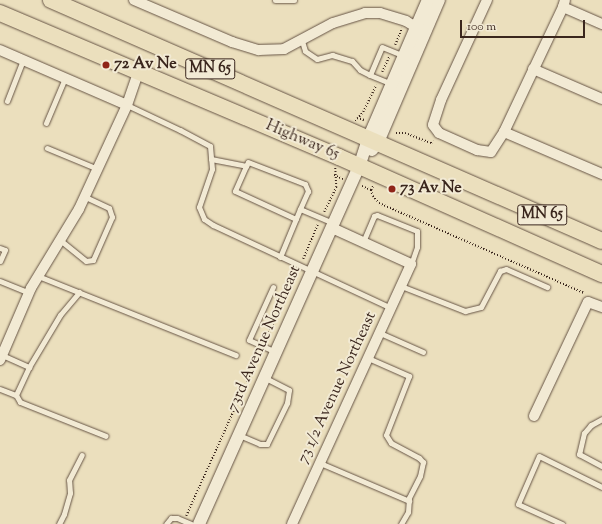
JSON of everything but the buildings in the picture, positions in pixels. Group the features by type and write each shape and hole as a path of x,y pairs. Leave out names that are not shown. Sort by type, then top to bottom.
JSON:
{"highway":[{"name":"Highway 65","path":"51,0 602,241"},
{"name":"Highway 65","path":"0,13 139,71 602,274"}],"street":[{"path":"134,0 232,42 259,50 284,48 302,41 333,23 365,13 380,13 406,21 420,30"},
{"name":"73rd Avenue Northeast","path":"199,524 333,226 373,141 420,30 428,0"},
{"name":"73rd Avenue Northeast","path":"373,141 392,84 404,56 440,0"},
{"path":"488,0 442,100 433,124 439,133 477,150 491,152 504,132 564,4 602,24"},
{"path":"0,50 127,105"},
{"path":"533,69 602,99"},
{"path":"1,358 38,276 85,196 98,169 127,105 139,71"},
{"path":"504,132 602,174"},
{"path":"333,226 411,264"},
{"name":"73 1/2 Avenue Northeast","path":"292,524 411,264"},
{"path":"534,416 588,302 602,307"}],"lane":[{"path":"276,0 294,0"},
{"path":"302,41 305,51 317,58 332,55 352,60 360,70 392,84"},
{"path":"370,75 382,47 404,56"},
{"path":"7,101 23,60"},
{"path":"46,123 65,78"},
{"path":"127,105 210,146 212,169 199,207 204,219 212,226 391,308"},
{"path":"47,148 98,169"},
{"path":"211,159 246,166"},
{"path":"280,257 296,219 308,190 305,184 248,162 235,191 296,219"},
{"path":"60,240 86,261 93,260 112,217 109,208 85,196"},
{"path":"300,209 333,226"},
{"path":"364,242 374,216 377,215 417,231 416,247 411,264"},
{"path":"0,248 5,250 0,261"},
{"path":"401,286 465,311 481,307 500,271 506,269 547,287"},
{"path":"38,276 236,355"},
{"path":"0,281 29,294"},
{"path":"273,287 249,340 277,352"},
{"path":"16,395 29,367 60,315 79,292"},
{"path":"380,333 423,352"},
{"path":"1,358 29,367"},
{"path":"368,358 409,376 386,435 391,443 419,458 423,462 420,476 414,486 409,501 408,512 401,524"},
{"path":"239,435 260,444 267,444 287,403 289,390 265,378"},
{"path":"0,389 16,395 20,402 106,436"},
{"path":"602,419 590,425 584,433 579,454 602,466"},
{"path":"59,524 64,514 70,493 69,480 82,455"},
{"path":"562,524 518,504 539,456 602,487"},
{"path":"320,463 409,501"},
{"path":"166,524 171,518 177,518 191,524"}],"path":[{"path":"396,133 405,133 431,143 439,133"},
{"path":"371,190 373,196 379,203 586,294 588,302"}],"place":[{"name":"72 Av Ne","path":"106,65"},
{"name":"73 Av Ne","path":"392,189"}]}
